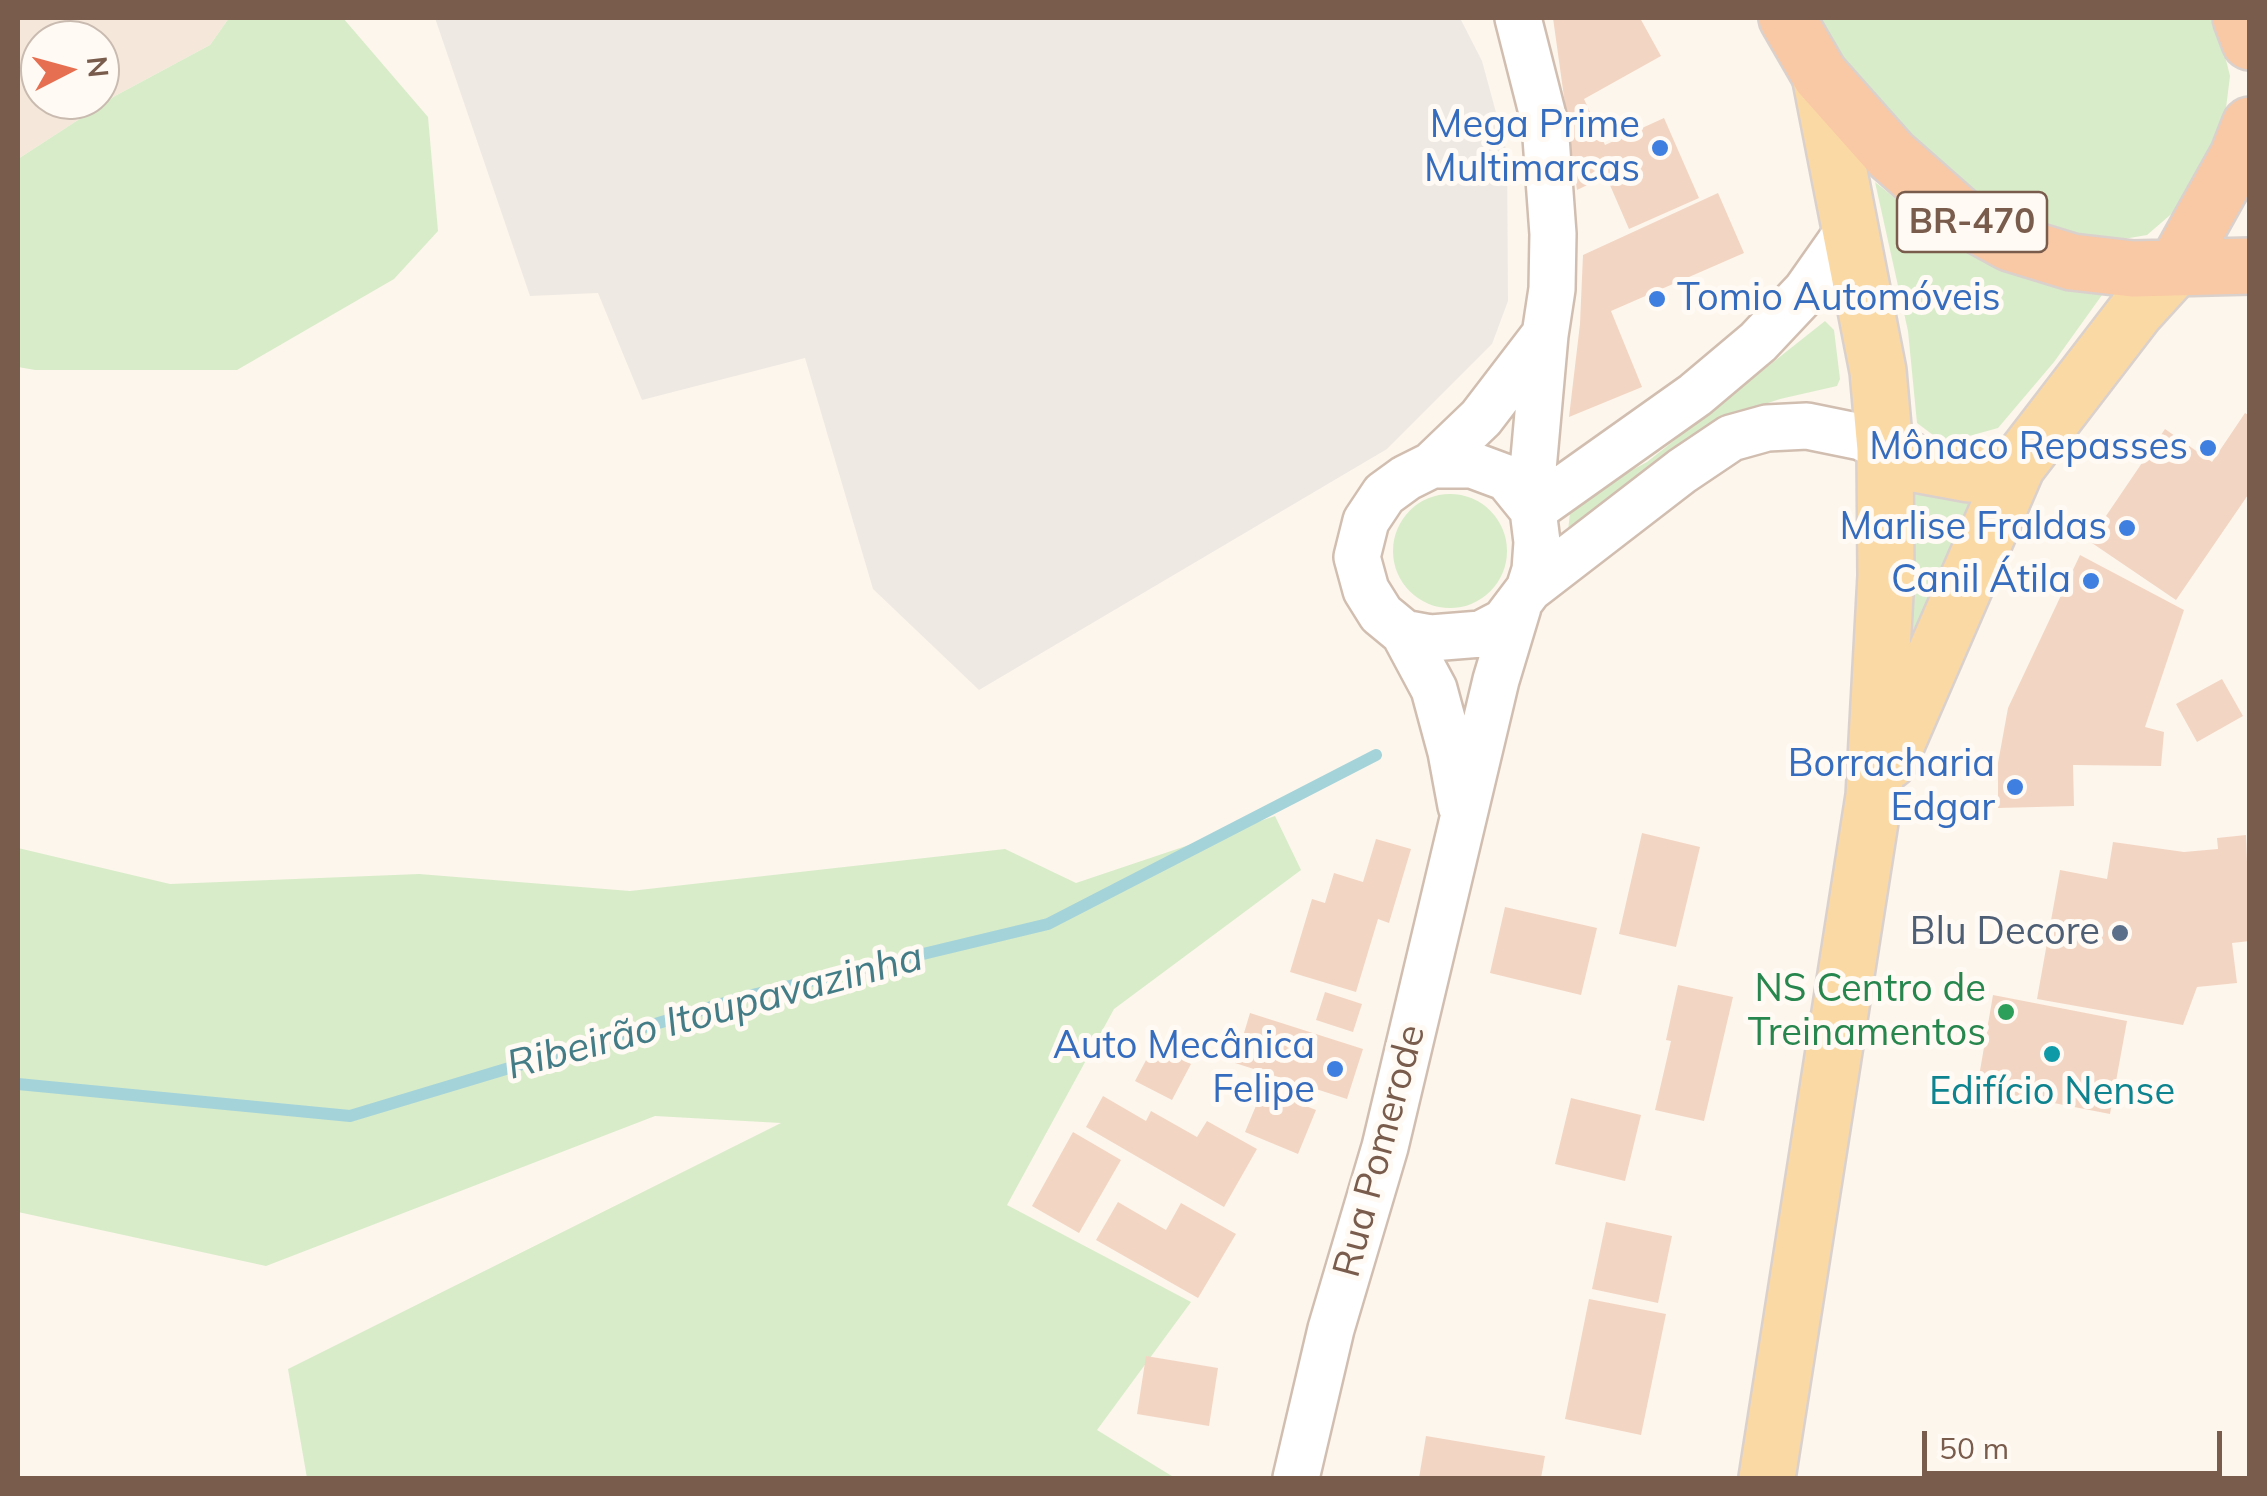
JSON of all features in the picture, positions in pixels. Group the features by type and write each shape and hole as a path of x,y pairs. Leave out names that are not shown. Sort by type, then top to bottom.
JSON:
{"highway":[{"name":"BR-470","path":"1787,18 1820,75 1905,167 1960,215 2010,243 2072,262 2133,269 2250,266"},
{"path":"2240,18 2250,42"},
{"path":"2176,267 2238,156 2250,125"},
{"path":"2176,267 2250,215"}],"main road":[{"path":"1767,1478 1874,796 1886,576 1886,449 1878,371 1820,75"},
{"path":"1874,796 2017,466 2136,311 2176,267"},
{"path":"1886,449 1920,466 1969,474 2017,466"}],"street":[{"path":"1518,18 1545,124 1552,234 1552,289 1544,335 1531,507 1536,556 1523,598"},
{"path":"1531,507 1696,395 1758,342 1806,291 1851,227"},
{"path":"1544,335 1481,418 1432,466 1384,494 1366,521 1358,557 1366,590 1381,614 1404,633 1430,638 1481,634 1504,622 1523,598 1682,471 1731,438 1767,428 1806,426 1861,437 1886,449"},
{"path":"1432,466 1472,465 1507,478 1531,507"},
{"name":"Rua Pomerode","path":"1296,1478 1332,1329 1385,1147 1496,680 1523,598"},
{"name":"Rua Pomerode","path":"1404,633 1434,689 1464,823"}],"shaded area":[{"path":"18,18 229,18 210,45 120,93 120,20 20,20 20,120 78,120 18,159"},
{"path":"435,18 1460,18 1482,61 1507,153 1508,301 1492,344 1387,449 979,690 873,589 805,358 642,400 598,293 530,296"}],"green space":[{"path":"229,18 343,18 428,117 438,231 394,279 237,370 18,367 18,159 78,120 120,120 120,93 210,45"},
{"path":"1813,18 2210,18 2221,40 2230,76 2224,124 2205,168 2176,210 2147,235 2106,242 2058,230 2006,212 1943,177 1884,122"},
{"path":"1875,182 1939,234 1988,262 2039,280 2102,295 2054,362 1998,428 1951,441 1933,435 1917,423 1908,331"},
{"path":"1825,321 1834,330 1840,379 1837,386 1732,415 1697,433 1567,541 1571,503 1647,462"},
{"path":"1913,486 1982,488 1897,696 1915,573"},
{"path":"1450,494 1482,503 1498,519 1507,551 1498,583 1482,599 1450,608 1418,599 1402,583 1393,551 1402,519 1418,503"},
{"path":"1275,816 1301,870 1114,1009 1007,1205 1191,1302 1097,1430 1175,1478 307,1478 288,1369 781,1123 655,1116 266,1266 18,1212 18,848 170,884 419,874 630,891 1005,849 1076,883"}],"building":[{"path":"1553,18 1640,18 1661,56 1584,99 1605,145 1664,118 1699,198 1629,229 1606,176 1577,190"},
{"path":"1718,193 1744,253 1611,311 1642,387 1569,417 1583,255"},
{"path":"2245,413 2250,416 2250,492 2176,600 2089,541 2165,429 2212,462"},
{"path":"2080,555 2184,610 2145,727 2164,732 2161,766 2073,765 2074,806 1998,808 1998,763 2008,708"},
{"path":"2222,679 2243,716 2197,742 2176,704"},
{"path":"1642,833 1700,847 1676,947 1619,934"},
{"name":"Blu Decore","path":"2246,835 2250,941 2232,943 2237,983 2197,987 2183,1025 2037,999 2060,870 2107,879 2113,842 2184,852 2218,849 2217,838"},
{"path":"1376,839 1411,849 1389,923 1378,919 1356,992 1290,972 1312,899 1325,903 1334,873 1363,882"},
{"path":"1505,907 1597,928 1581,995 1490,973"},
{"path":"1678,985 1733,997 1704,1121 1655,1110 1671,1041 1666,1040"},
{"path":"1325,992 1362,1004 1353,1032 1316,1020"},
{"name":"Edifício Nense","path":"1993,995 2127,1021 2110,1114 1977,1088"},
{"path":"1250,1013 1363,1049 1347,1099 1235,1063"},
{"path":"1154,1045 1191,1064 1172,1100 1135,1081"},
{"path":"1263,1089 1316,1110 1298,1154 1245,1132"},
{"path":"1103,1096 1146,1121 1151,1111 1197,1137 1207,1121 1257,1149 1224,1207 1086,1127"},
{"path":"1571,1098 1641,1115 1625,1181 1555,1164"},
{"path":"1073,1132 1121,1160 1079,1233 1032,1206"},
{"path":"1118,1202 1166,1230 1181,1203 1236,1234 1198,1298 1096,1240"},
{"path":"1606,1222 1672,1236 1658,1303 1592,1289"},
{"path":"1589,1299 1666,1314 1641,1435 1565,1419"},
{"path":"1146,1356 1218,1368 1209,1426 1137,1414"},
{"path":"1426,1436 1545,1456 1541,1478 1419,1478"},
{"path":"2128,1474 2157,1476 2127,1478"}],"waterway":[{"name":"Ribeirão Itoupavazinha","path":"18,1084 350,1116 748,996 1048,924 1376,755"}],"place":[{"name":"Mega Prime Multimarcas","path":"1660,148"},
{"name":"Tomio Automóveis","path":"1657,299"},
{"name":"Mônaco Repasses","path":"2208,448"},
{"name":"Marlise Fraldas","path":"2127,528"},
{"name":"Canil Átila","path":"2091,581"},
{"name":"Borracharia Edgar","path":"2015,787"},
{"name":"Blu Decore","path":"2120,933"},
{"name":"NS Centro de Treinamentos","path":"2006,1012"},
{"name":"Edifício Nense","path":"2052,1054"},
{"name":"Auto Mecânica Felipe","path":"1335,1069"}]}
